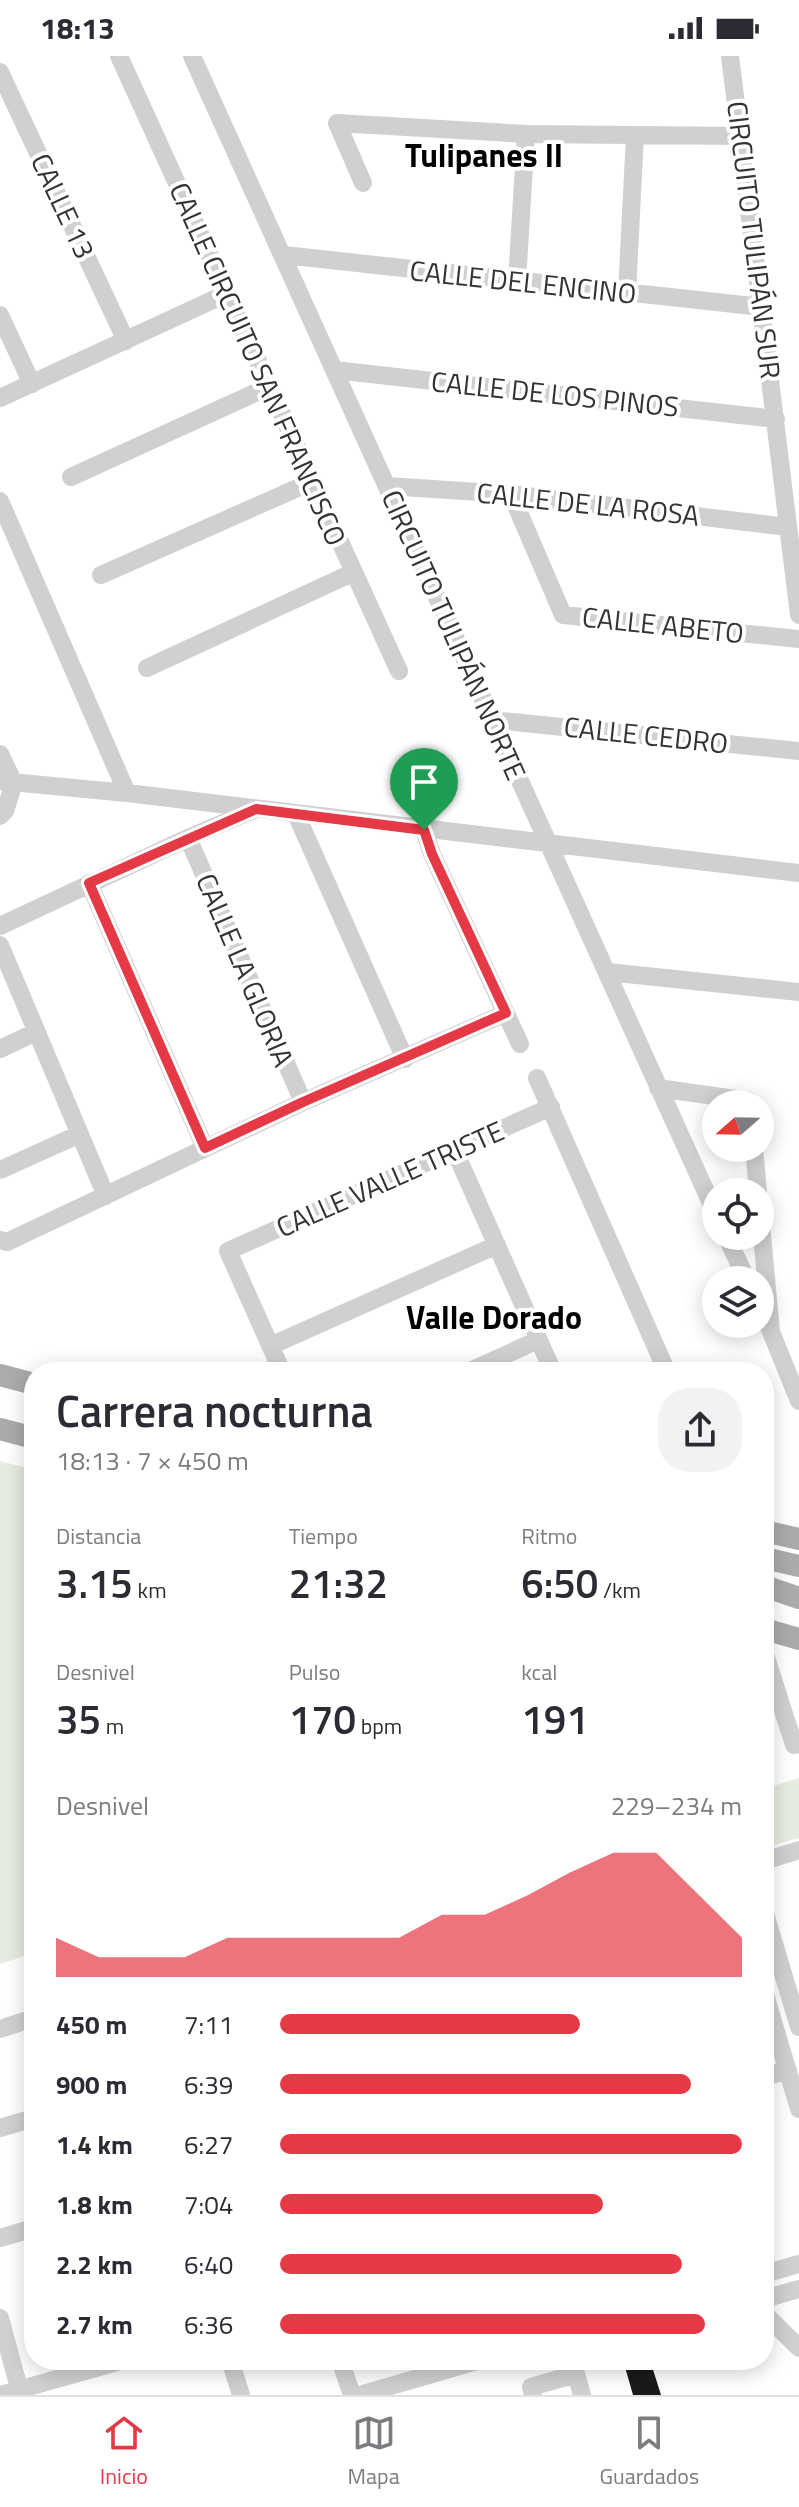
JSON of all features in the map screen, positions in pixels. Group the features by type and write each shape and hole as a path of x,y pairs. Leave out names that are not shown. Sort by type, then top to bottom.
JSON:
{"main road":[{"path":"0,1375 24,1381"},
{"path":"0,1429 24,1430"},
{"path":"0,1429 24,1435"},
{"path":"774,1533 799,1539"},
{"path":"774,1560 799,1566"},
{"path":"774,1589 799,1598"},
{"path":"774,1603 799,1607"},
{"path":"774,1632 799,1639"}],"street":[{"name":"CALLE CIRCUITO SAN FRANCISCO","path":"119,56 399,671"},
{"name":"CIRCUITO TULIPÁN NORTE","path":"192,56 702,1184"},
{"name":"CIRCUITO TULIPÁN SUR","path":"730,56 799,615"},
{"name":"CALLE 13","path":"0,72 126,341"},
{"path":"363,183 337,123 526,134 741,136"},
{"path":"517,281 526,134"},
{"path":"627,293 635,135"},
{"name":"CALLE DEL ENCINO","path":"284,255 762,307"},
{"path":"0,398 228,293"},
{"path":"0,315 32,384"},
{"name":"CALLE DE LOS PINOS","path":"334,370 776,419"},
{"path":"71,477 268,387"},
{"path":"101,575 311,482"},
{"name":"CALLE DE LA ROSA","path":"387,486 511,494 788,527"},
{"name":"CALLE ABETO","path":"511,494 563,615 799,639"},
{"path":"0,501 127,793"},
{"path":"147,668 352,573"},
{"name":"CALLE CEDRO","path":"493,720 799,751"},
{"path":"0,754 7,782 5,811 0,816"},
{"path":"7,782 127,793 799,873"},
{"path":"0,926 256,809"},
{"path":"296,814 405,1059"},
{"path":"424,830 432,854 520,1044"},
{"name":"CALLE LA GLORIA","path":"188,838 303,1102"},
{"path":"89,883 205,1148"},
{"path":"0,945 106,1196"},
{"path":"608,972 799,992"},
{"path":"0,1240 7,1242 303,1102 506,1013"},
{"path":"0,1049 36,1032"},
{"path":"537,1078 663,1362"},
{"path":"658,1088 702,1094"},
{"name":"CALLE VALLE TRISTE","path":"270,1346 228,1251 551,1107"},
{"path":"0,1170 80,1134"},
{"path":"454,1149 548,1362"},
{"path":"277,1362 270,1346 497,1245"},
{"path":"773,1338 799,1401"},
{"path":"490,1362 538,1340"},
{"path":"0,1429 24,1441"},
{"path":"774,1682 794,1745 799,1744"},
{"path":"774,1858 799,1850"},
{"path":"774,1969 799,2027"},
{"path":"0,2029 24,2021"},
{"path":"774,2024 799,2109"},
{"path":"774,2074 788,2070"},
{"path":"0,2128 24,2121"},
{"path":"0,2238 24,2231"},
{"path":"774,2271 799,2264"},
{"path":"774,2296 799,2289"},
{"path":"0,2318 19,2388"},
{"path":"774,2323 799,2348"},
{"path":"0,2395 86,2370"},
{"path":"233,2370 241,2395"},
{"path":"343,2370 352,2395"},
{"path":"368,2394 437,2370"},
{"path":"533,2395 531,2387 568,2370"},
{"path":"575,2370 582,2395"}],"shaded area":[{"path":"0,1461 24,1467 24,1956 0,1964"},
{"path":"799,1778 799,1838 774,1845 774,1786"}],"building":[{"path":"626,2370 653,2370 661,2395 633,2395"}],"district":[{"name":"Tulipanes II","path":"484,156"},
{"name":"Valle Dorado","path":"494,1318"}],"route":[{"path":"256,809 424,830 432,854 506,1013 205,1148 89,883 256,809"}]}
